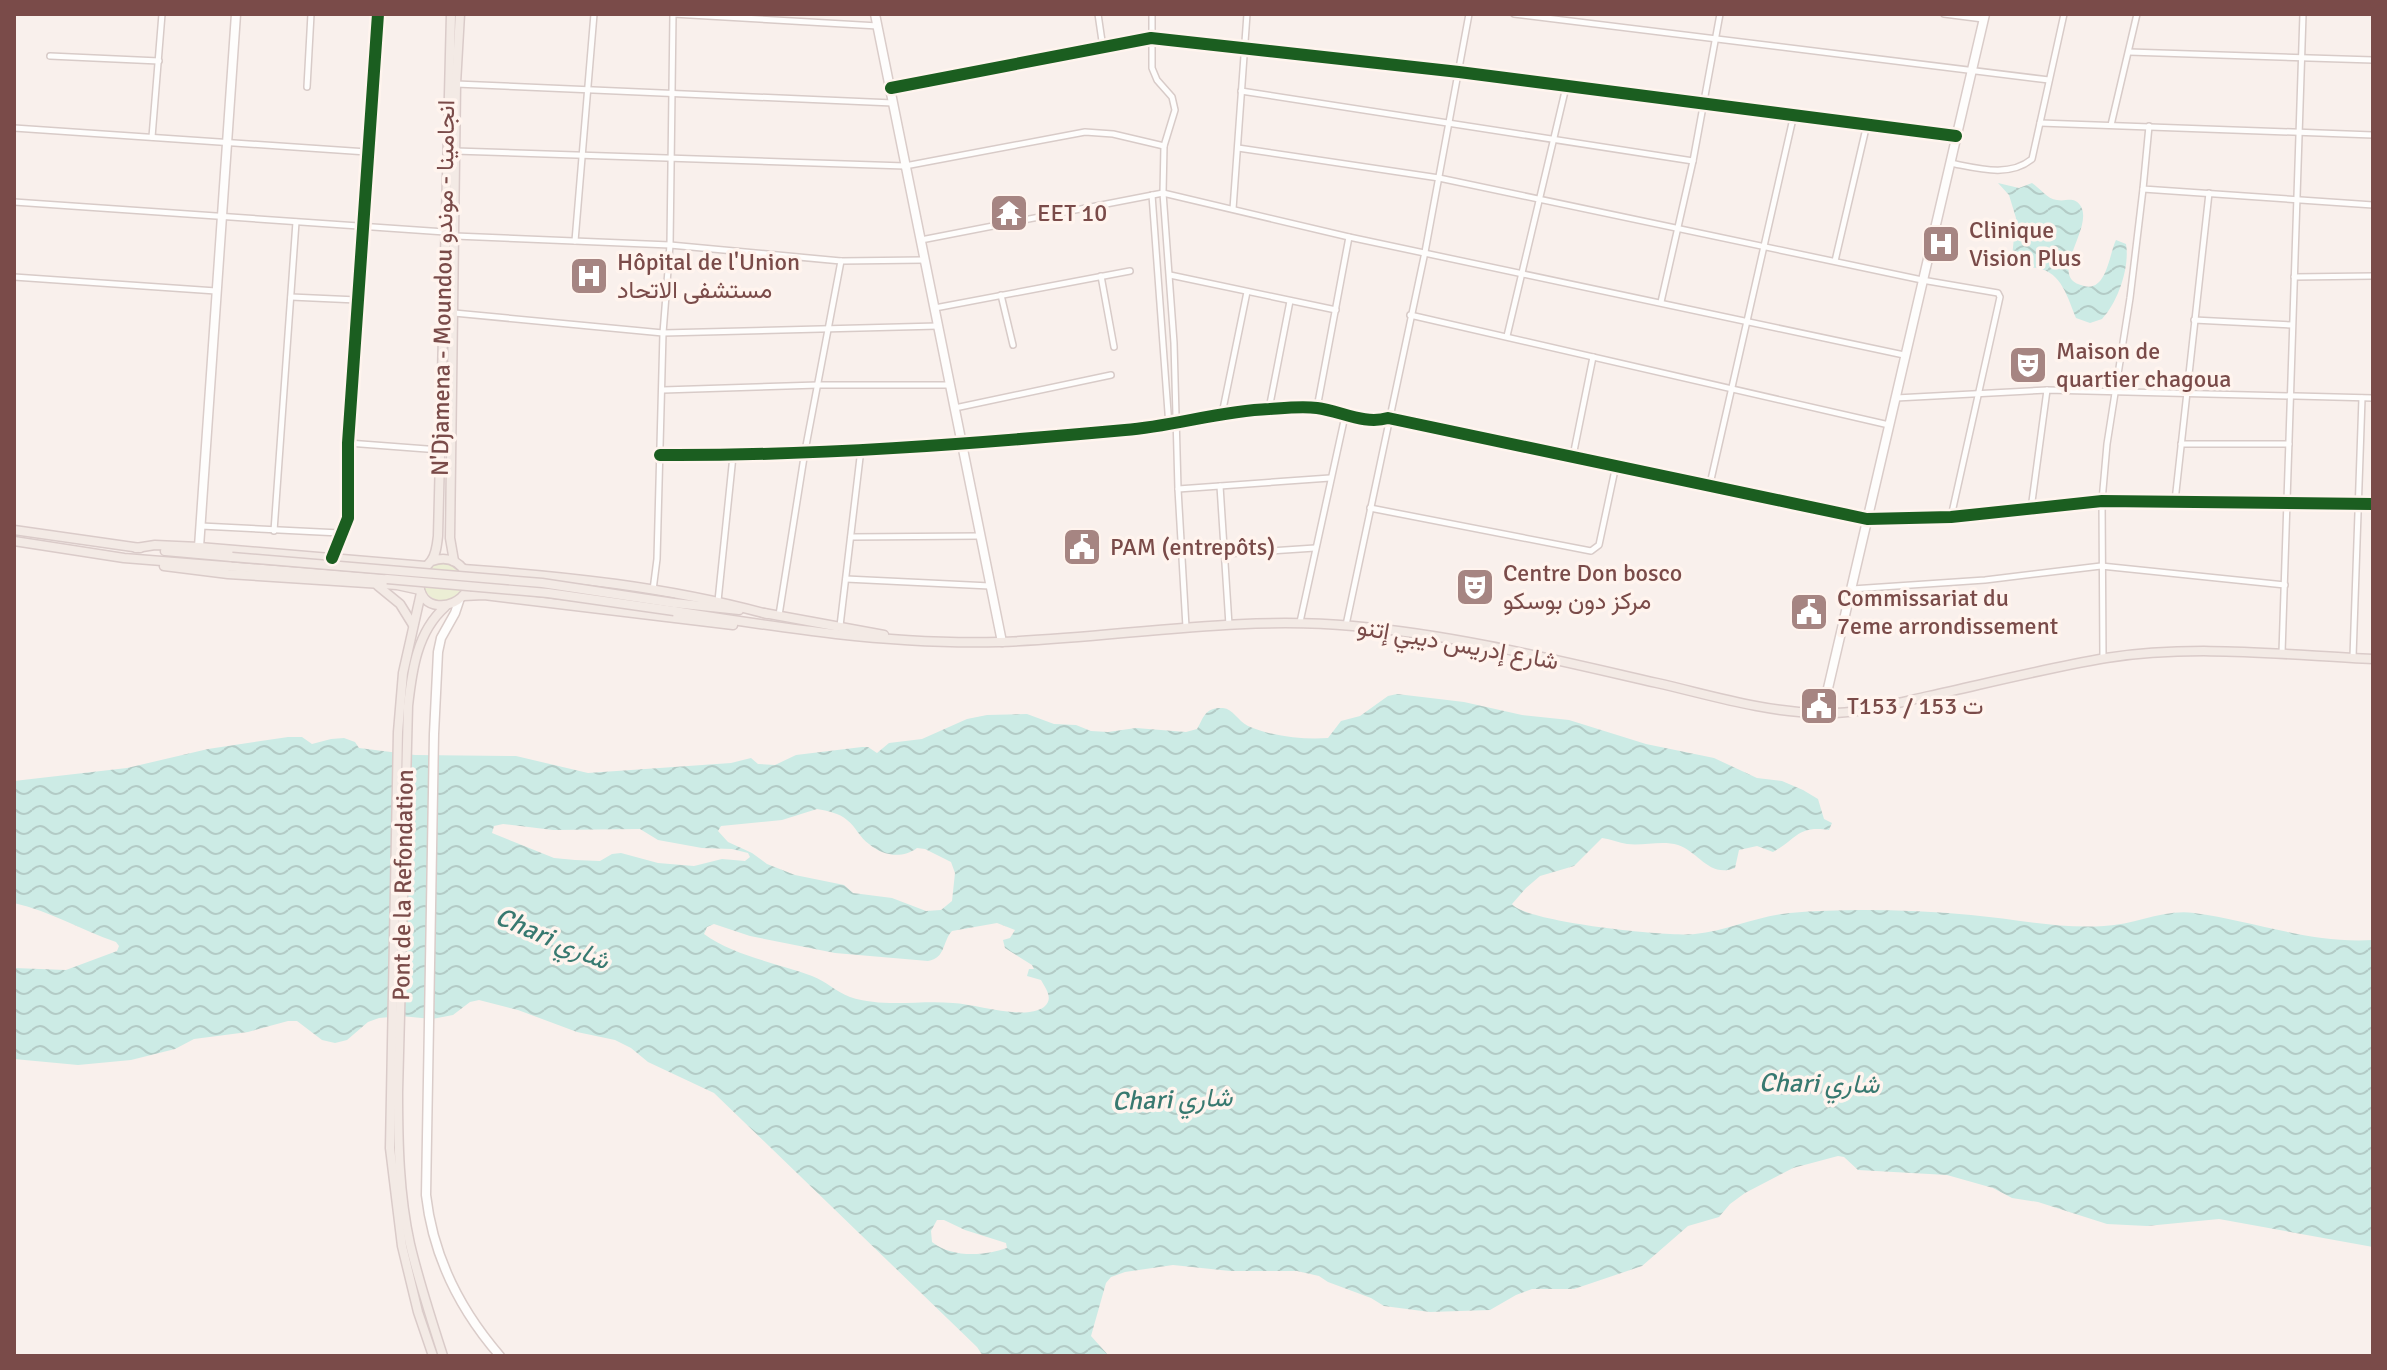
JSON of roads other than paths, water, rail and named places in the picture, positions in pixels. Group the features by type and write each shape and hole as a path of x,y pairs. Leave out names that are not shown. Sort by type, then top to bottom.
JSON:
{"main road":[{"name":"N'Djamena - Moundou انجامينا - موندو","path":"451,14 450,234 454,313 450,538 454,561"},
{"name":"N'Djamena - Moundou انجامينا - موندو","path":"428,563 438,536 460,14"},
{"path":"14,530 232,561 674,607"},
{"path":"14,541 228,574 374,583 420,592 431,604 445,607"},
{"path":"136,548 155,545 199,547 428,563 447,558 463,569 468,582 461,599"},
{"path":"124,558 232,561"},
{"path":"402,732 403,673 420,592 419,577 428,563"},
{"path":"463,569 574,578 718,601 767,614"},
{"path":"374,583 394,598 413,625"},
{"path":"402,732 417,653 427,629 445,607 461,599 484,595 739,626 765,625"},
{"name":"شارع إدريس ديبي إتنو","path":"674,607 765,625 860,637 942,642 1002,642 1300,623 1415,631 1749,704 1822,714 1876,708 2103,658 2174,652 2373,659"},
{"name":"شارع إدريس ديبي إتنو","path":"674,607 779,615 897,638"},
{"name":"Pont de la Refondation","path":"396,1037 402,732"},
{"path":"396,1037 390,1148 396,1213 408,1276 433,1356"},
{"path":"396,1037 398,1148 404,1210 417,1273 443,1356"}],"street":[{"path":"152,137 162,14"},
{"path":"199,547 236,14"},
{"path":"307,87 311,14"},
{"path":"332,558 348,518 348,443 378,14"},
{"path":"575,241 594,14"},
{"path":"653,590 658,544 663,333 670,245 672,14 878,26"},
{"path":"875,14 1002,642"},
{"path":"1098,14 1103,48"},
{"path":"1152,14 1153,75 1174,102 1174,117 1164,146 1163,193 1174,343 1186,628"},
{"path":"1233,209 1247,14"},
{"path":"1346,625 1425,252 1469,14"},
{"path":"1514,14 2049,80"},
{"path":"1661,302 1693,161 1720,14"},
{"path":"1822,714 1985,17 1944,14"},
{"path":"1949,163 2010,169 2028,162 2035,152 2064,14"},
{"path":"2111,125 2137,14"},
{"path":"2282,654 2303,14"},
{"path":"891,88 1151,38 1459,72 1956,136"},
{"path":"2129,52 2373,60"},
{"path":"50,56 159,61"},
{"path":"456,84 893,103"},
{"path":"1507,336 1566,87"},
{"path":"1241,91 1693,161"},
{"path":"1710,484 1794,114"},
{"path":"2040,123 2373,135"},
{"path":"1835,261 1867,124"},
{"path":"2103,658 2102,501 2149,126"},
{"path":"14,128 367,152"},
{"path":"455,151 905,166 1085,132 1113,134 1164,146"},
{"path":"1238,148 1439,178 1922,280 1993,291 2000,297 1951,517"},
{"path":"2143,189 2373,205"},
{"path":"920,240 1163,193 1349,237 1904,355"},
{"path":"2175,501 2209,193"},
{"path":"1152,195 1169,426"},
{"path":"14,202 450,234 670,245 841,261 924,260"},
{"path":"274,531 296,222"},
{"path":"1317,408 1349,237"},
{"path":"779,615 805,451 841,261"},
{"path":"934,308 1130,271"},
{"path":"1170,275 1336,310"},
{"path":"1101,276 1114,347"},
{"path":"2294,277 2373,276"},
{"path":"14,277 216,291"},
{"path":"1222,414 1247,292"},
{"path":"1001,295 1013,345"},
{"path":"291,297 357,300"},
{"path":"1269,409 1290,301"},
{"path":"454,313 663,333 938,326"},
{"path":"1410,315 1889,425"},
{"path":"2194,320 2292,325"},
{"path":"1164,343 1174,343"},
{"path":"1573,456 1593,357"},
{"path":"954,408 1111,375"},
{"path":"663,390 949,385"},
{"path":"2031,509 2047,390"},
{"path":"1896,398 2047,390 2373,398"},
{"path":"2353,658 2362,398"},
{"path":"660,455 733,456 961,443 1169,426 1222,414 1269,409 1317,408 1373,420 1388,418 1867,519 1951,517 2102,501 2373,504"},
{"path":"1300,623 1345,416"},
{"path":"348,443 440,450"},
{"path":"2181,444 2289,444"},
{"path":"840,626 861,449"},
{"path":"718,601 733,456"},
{"path":"1370,508 1591,551 1599,545 1616,465"},
{"path":"1178,489 1330,478"},
{"path":"1220,486 1229,626"},
{"path":"200,526 340,533"},
{"path":"851,537 980,536"},
{"path":"1224,554 1315,548"},
{"path":"1851,589 1985,580 2101,566 2285,585"},
{"path":"846,579 991,586"},
{"path":"461,599 439,644 434,734 425,1145 428,1215 446,1270 461,1302 500,1356"}],"water":[{"path":"1998,183 2019,188 2032,183 2053,199 2072,200 2080,205 2082,226 2069,263 2073,281 2084,286 2098,283 2116,240 2126,244 2122,284 2102,319 2090,323 2076,318 2063,287 2046,271 2011,267 2016,218 2009,195"},
{"name":"Chari شاري","path":"1397,694 1464,702 1522,715 1569,720 1646,744 1714,758 1757,778 1782,781 1803,790 1818,799 1824,819 1832,823 1829,830 1803,832 1773,852 1757,846 1739,850 1735,868 1726,870 1711,867 1678,845 1627,844 1602,838 1574,866 1540,876 1512,904 1542,917 1629,931 1695,934 1778,915 1812,911 1926,912 2087,927 2183,912 2327,939 2373,940 2373,1247 2219,1219 2147,1226 2107,1224 2038,1202 2012,1198 1993,1188 1947,1175 1858,1170 1844,1157 1838,1156 1793,1168 1745,1193 1719,1217 1688,1226 1642,1266 1574,1289 1532,1289 1490,1310 1430,1312 1384,1306 1319,1276 1297,1271 1230,1271 1173,1265 1125,1272 1111,1277 1106,1283 1091,1336 1109,1356 983,1356 714,1093 648,1062 615,1040 577,1032 518,1010 479,1000 470,1002 453,1015 432,1019 401,1016 379,1018 368,1022 347,1040 335,1043 322,1040 297,1021 288,1021 248,1032 194,1039 175,1049 131,1060 78,1065 14,1059 14,968 66,970 117,951 119,946 116,942 53,916 14,903 14,781 127,768 208,749 288,737 302,737 312,744 344,738 355,742 359,748 415,755 516,756 588,773 731,763 751,758 758,764 775,765 796,755 862,747 877,753 889,743 922,739 967,719 987,715 1027,714 1054,724 1076,725 1091,731 1136,728 1186,732 1197,729 1209,711 1223,708 1248,726 1266,732 1298,738 1328,738 1341,721 1360,716 1388,696","holes":["817,809 844,818 866,842 880,851 899,855 917,848 925,849 951,862 955,873 952,901 941,910 926,911 892,898 853,893 844,885 795,875 767,864 728,842 718,831 721,826 782,820","503,824 553,830 640,829 658,840 702,848 732,849 748,853 750,857 745,861 722,859 694,866 658,863 621,853 600,861 554,858 492,833 494,826","997,923 1015,930 1010,938 1003,940 1005,948 1032,965 1034,969 1029,969 1027,976 1041,980 1048,994 1047,1004 1035,1011 1025,1012 940,1002 863,1000 845,995 812,976 729,948 704,934 707,927 714,924 750,936 835,953 928,961 938,957 952,931","937,1220 944,1220 1006,1243 1007,1248 978,1254 949,1251 932,1242 931,1231"]}],"place":[{"name":"EET 10","path":"1009,213"},
{"name":"Clinique Vision Plus","path":"1941,244"},
{"name":"Hôpital de l'Union مستشفى الاتحاد","path":"589,276"},
{"name":"Maison de quartier chagoua","path":"2028,365"},
{"name":"PAM (entrepôts)","path":"1082,547"},
{"name":"Centre Don bosco مركز دون بوسكو","path":"1475,587"},
{"name":"Commissariat du 7eme arrondissement","path":"1809,612"},
{"name":"T153 / ت 153","path":"1819,706"}]}
